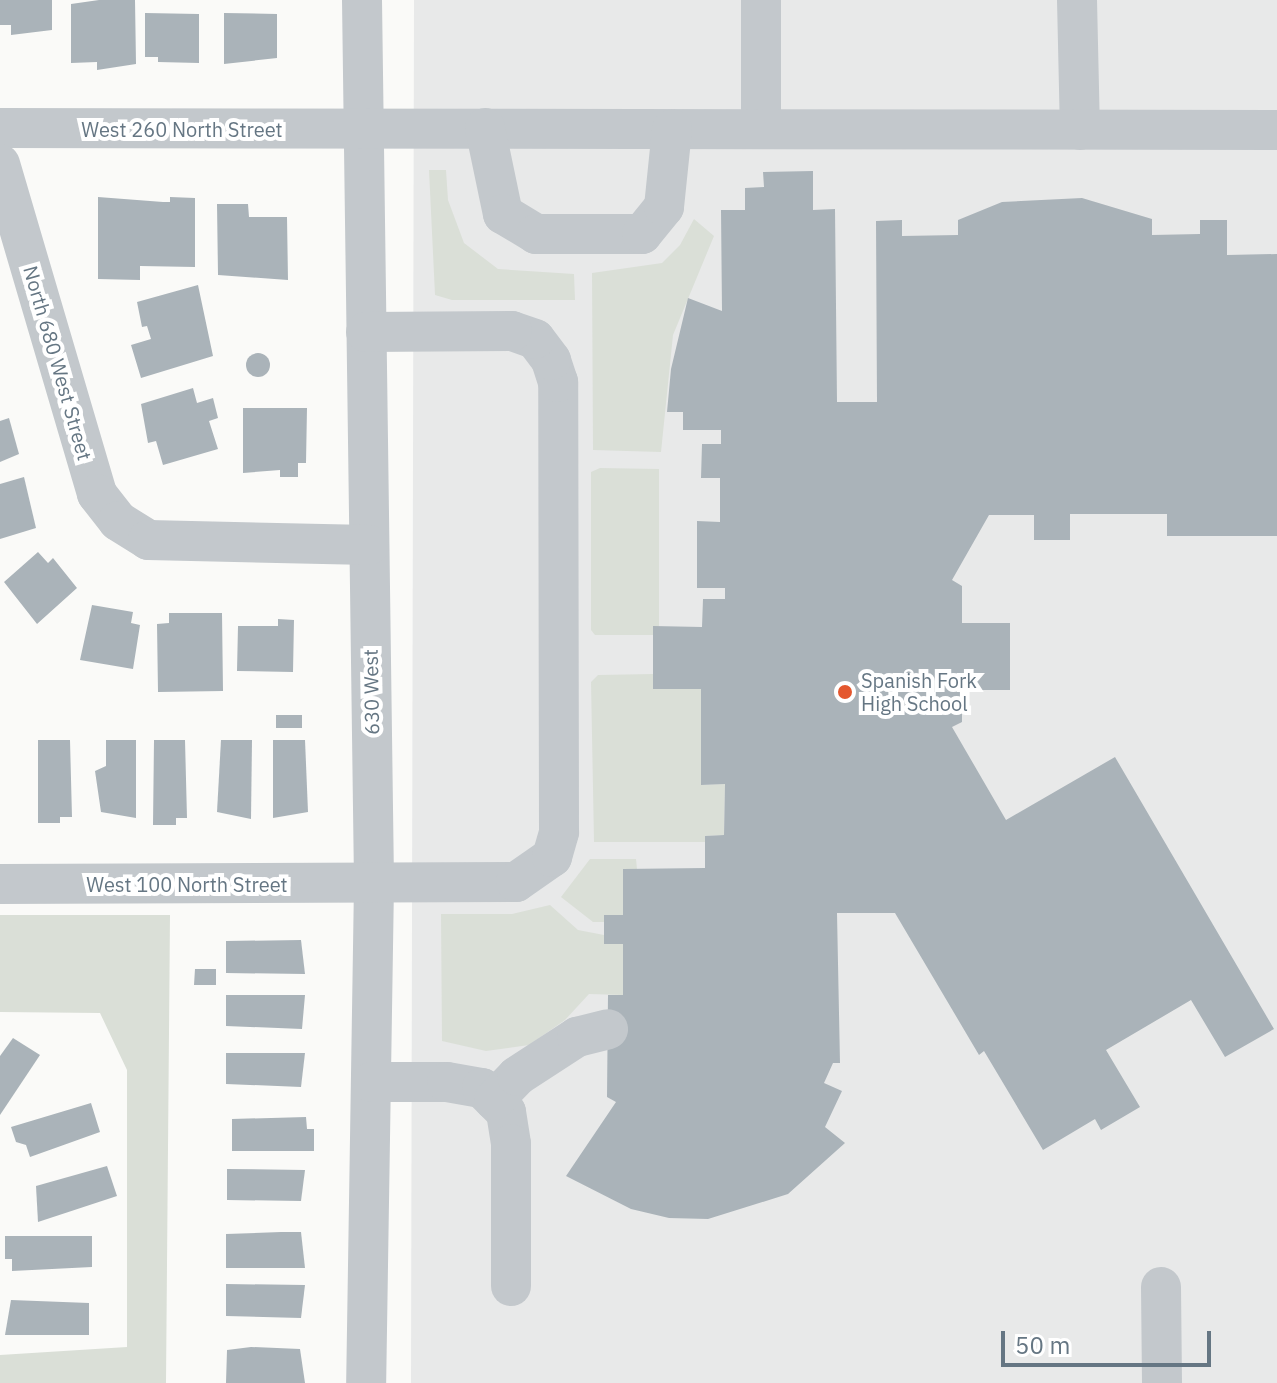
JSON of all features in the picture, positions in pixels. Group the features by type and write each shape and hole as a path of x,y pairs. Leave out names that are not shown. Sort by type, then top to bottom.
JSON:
{"street":[{"name":"630 West","path":"362,0 374,884 366,1383"},
{"path":"761,0 761,129"},
{"path":"1077,0 1080,130"},
{"name":"West 260 North Street","path":"0,128 1277,130"},
{"path":"485,128 503,214 536,234 642,234 664,207 672,129"},
{"name":"North 680 West Street","path":"0,164 97,494 118,521 148,540 369,545"},
{"name":"West 100 North Street","path":"0,884 516,882 552,857 559,832 558,382 551,360 535,339 512,331 366,332"},
{"path":"494,1100 517,1076 577,1037 608,1029"},
{"path":"371,1082 447,1082 482,1088 506,1112 511,1144 511,1286"},
{"path":"1161,1287 1162,1383"}],"shaded area":[{"name":"Spanish Fork High School","path":"414,0 1277,0 1277,1383 411,1383"},
{"path":"429,170 446,170 448,200 464,243 498,269 574,274 575,300 452,300 435,295"},
{"path":"694,219 714,236 673,335 661,452 593,450 592,273 662,263 680,245"},
{"path":"600,468 659,469 659,626 653,635 595,635 591,630 591,472"},
{"path":"653,674 654,689 701,689 701,785 725,784 724,835 705,836 705,842 594,842 591,682 598,675"},
{"path":"590,859 636,859 637,869 623,869 623,915 604,915 604,922 593,922 561,897"},
{"path":"550,905 578,930 604,935 604,944 623,944 623,995 589,994 565,1020 529,1045 486,1051 442,1041 441,914 512,914"},
{"path":"0,915 170,915 166,1383 0,1383 0,1355 127,1347 127,1070 100,1013 0,1012"}],"building":[{"path":"0,0 52,0 52,30 11,35 11,25 0,25"},
{"path":"135,0 136,64 97,70 97,62 71,63 71,4"},
{"path":"145,13 199,14 199,63 158,62 158,57 145,57"},
{"path":"224,13 277,14 277,58 224,64"},
{"name":"Spanish Fork High School","path":"813,171 813,210 835,209 837,402 877,402 876,221 902,220 902,236 958,235 958,220 1002,202 1082,198 1152,219 1152,235 1200,234 1200,220 1227,220 1227,255 1277,254 1277,536 1167,536 1167,514 1070,514 1070,540 1034,540 1034,515 989,515 952,580 962,586 962,623 1010,623 1010,690 962,690 962,722 952,727 1006,820 1115,757 1274,1029 1225,1057 1191,1000 1106,1050 1140,1107 1101,1130 1095,1119 1043,1150 984,1051 979,1055 895,913 837,913 840,1063 833,1063 824,1083 842,1091 825,1127 845,1143 788,1194 708,1219 669,1218 631,1209 566,1176 616,1102 607,1097 608,995 623,995 623,944 604,944 604,915 623,915 623,869 705,868 705,836 724,835 725,784 701,785 701,689 653,689 653,626 702,627 703,599 725,599 725,588 697,588 697,521 720,522 720,478 701,478 702,444 721,444 721,430 683,430 683,412 667,412 671,369 688,298 722,311 721,210 745,210 745,188 764,187 763,172"},
{"path":"98,197 163,202 170,202 170,197 195,198 195,267 140,266 140,280 98,279"},
{"path":"217,204 248,204 249,217 287,217 288,280 218,275"},
{"path":"198,285 213,356 141,378 131,345 151,339 147,326 142,327 137,302"},
{"path":"258,353 269,360 270,365 263,376 258,377 247,370 246,365 253,354"},
{"path":"193,388 197,403 213,398 218,418 209,421 218,449 163,465 156,441 148,443 141,404"},
{"path":"243,408 307,408 306,463 298,463 298,477 280,477 280,470 243,473"},
{"path":"9,418 19,454 0,462 0,421"},
{"path":"24,477 36,528 0,539 0,484"},
{"path":"38,552 48,563 53,558 77,588 37,624 4,582"},
{"path":"92,605 133,612 131,623 140,625 133,669 80,660"},
{"path":"169,613 222,613 223,691 158,692 157,624 169,623"},
{"path":"278,619 294,620 293,672 237,671 238,626 278,626"},
{"path":"276,715 302,715 302,728 276,728"},
{"path":"38,740 70,740 72,817 60,817 60,823 38,823"},
{"path":"106,740 136,740 136,818 101,812 95,771 106,766"},
{"path":"154,740 185,740 187,818 176,818 176,825 153,825"},
{"path":"221,740 252,740 251,819 217,812"},
{"path":"273,740 305,740 308,812 273,818"},
{"path":"301,940 305,974 226,973 226,941"},
{"path":"195,969 216,969 216,985 194,985"},
{"path":"226,995 305,995 302,1029 226,1026"},
{"path":"13,1038 40,1055 0,1115 0,1056"},
{"path":"226,1053 305,1053 301,1087 226,1084"},
{"path":"91,1103 100,1132 30,1157 26,1145 16,1142 11,1127"},
{"path":"306,1117 307,1129 314,1129 314,1151 232,1151 232,1119"},
{"path":"107,1166 117,1196 38,1222 36,1186"},
{"path":"227,1169 305,1170 301,1201 227,1200"},
{"path":"301,1232 305,1268 226,1268 226,1234"},
{"path":"5,1236 92,1236 92,1267 12,1271 12,1259 5,1259"},
{"path":"226,1284 305,1285 301,1318 226,1316"},
{"path":"11,1300 89,1303 89,1335 5,1335"},
{"path":"251,1347 300,1349 305,1383 226,1383 227,1350"}],"place":[{"name":"Spanish Fork High School","path":"845,692"}]}
